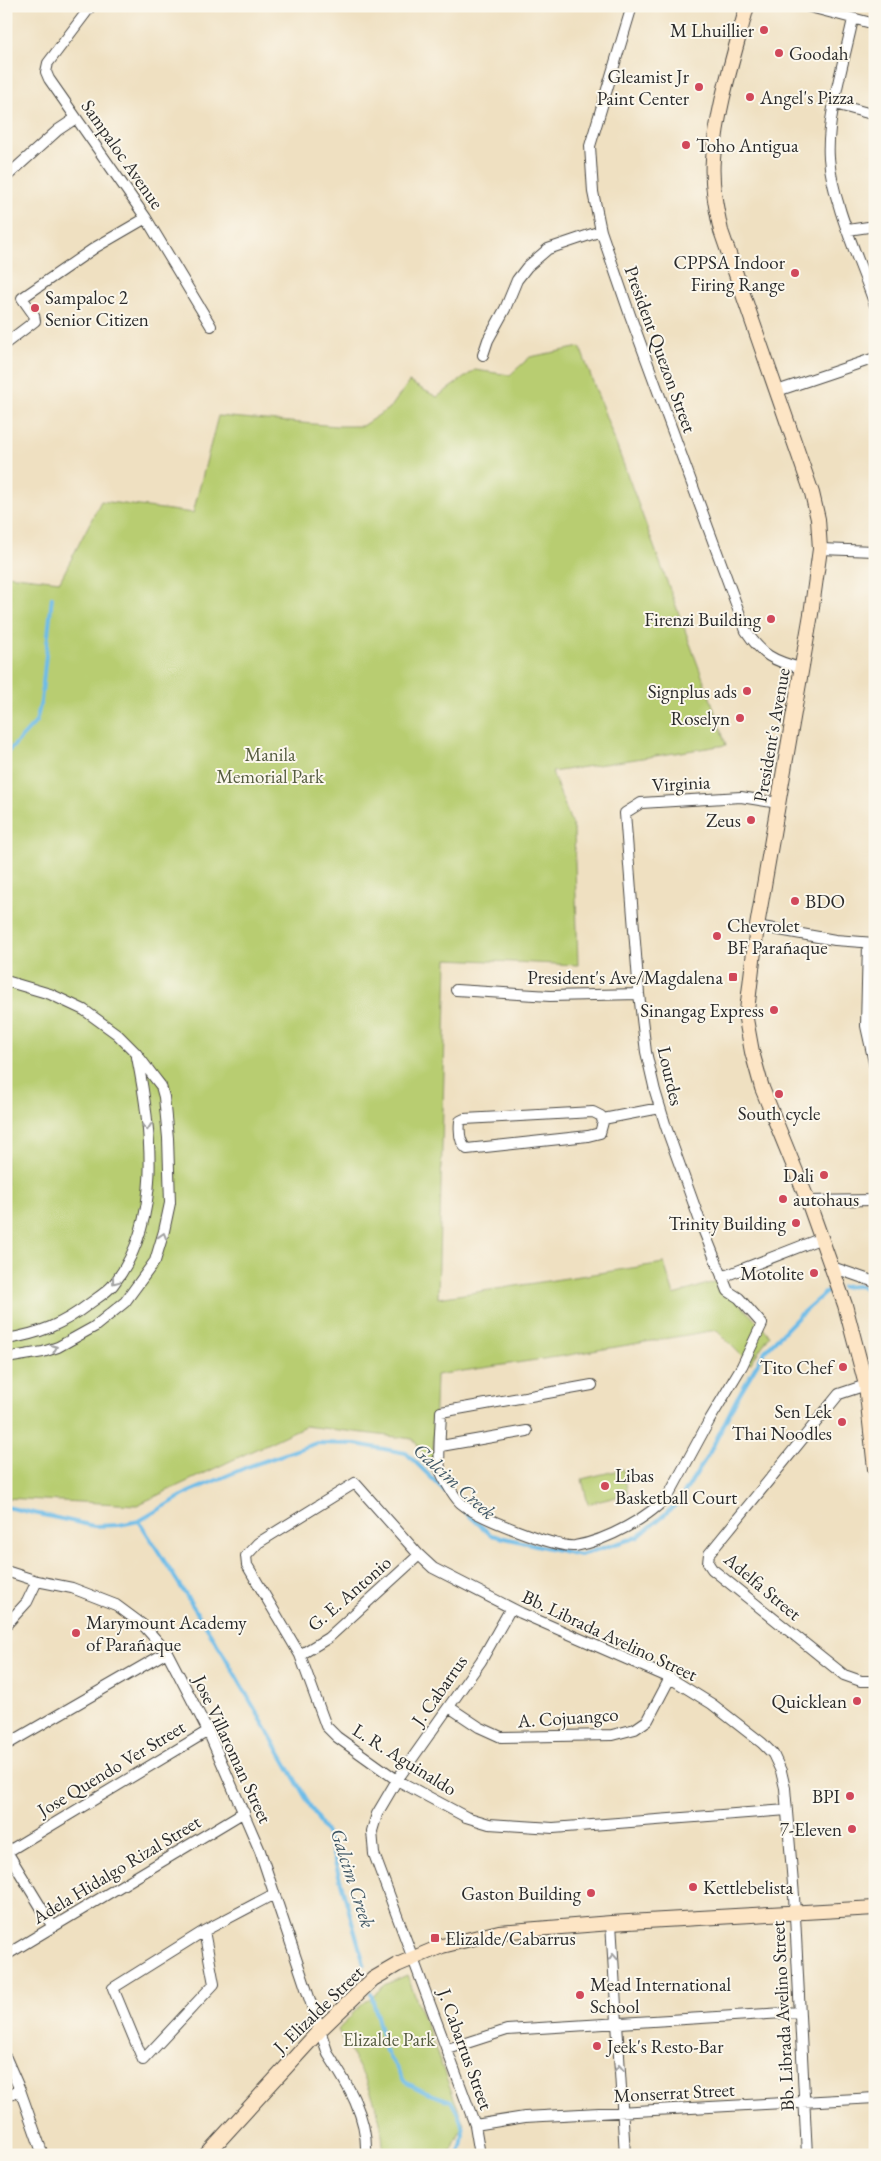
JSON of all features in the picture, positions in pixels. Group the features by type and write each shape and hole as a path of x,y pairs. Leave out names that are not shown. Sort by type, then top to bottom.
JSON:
{"street":[{"name":"Sampaloc Avenue","path":"91,6 48,63 46,72 146,218 211,326"},
{"name":"President Quezon Street","path":"632,6 590,146 593,192 601,231 746,631 758,649 765,654 778,662 801,668"},
{"name":"President's Avenue","path":"747,6 716,130 713,161 714,195 721,231 812,492 818,518 820,549 811,614 757,926 746,1018 752,1052 762,1088 808,1200 845,1305 866,1385 875,1469"},
{"path":"806,6 875,24"},
{"path":"853,19 835,104 829,158 832,180 875,305"},
{"path":"835,104 875,115"},
{"path":"6,177 58,130 76,118"},
{"path":"6,344 34,321 34,315 22,298 96,247 146,218"},
{"path":"848,230 875,226"},
{"path":"483,355 488,340 505,309 517,280 528,267 548,249 601,231"},
{"path":"777,391 875,358"},
{"path":"820,549 875,551"},
{"name":"Virginia","path":"625,813 641,803 741,798 778,803"},
{"name":"Lourdes","path":"441,1446 440,1471 461,1504 529,1535 564,1546 576,1546 590,1541 633,1524 662,1502 670,1493 709,1420 746,1358 762,1324 739,1298 728,1291 701,1224 660,1108 646,1052 639,994 625,813"},
{"path":"757,926 835,940 871,943 866,1026 875,1067"},
{"path":"6,981 50,994 84,1010 117,1034 136,1053 154,1076 161,1086 164,1097 168,1138 170,1203 155,1261 125,1302 94,1328 58,1347 43,1352 6,1358"},
{"path":"456,990 550,996 639,994"},
{"path":"6,1338 30,1335 56,1326 78,1313 112,1286 134,1253 148,1203 148,1144 141,1079 136,1053"},
{"path":"603,1119 660,1108"},
{"path":"593,1112 603,1119 603,1126 599,1133 564,1140 467,1149 463,1145 460,1135 460,1122 464,1119 593,1112"},
{"path":"808,1200 875,1200"},
{"path":"722,1277 822,1238"},
{"path":"834,1274 875,1282"},
{"path":"527,1431 441,1446 441,1412 592,1385"},
{"name":"Adelfa Street","path":"866,1385 839,1394 709,1554 708,1563 712,1569 844,1676 860,1681 875,1681"},
{"name":"Bb. Librada Avelino Street","path":"354,1483 418,1555 434,1568 511,1608 670,1678 712,1704 762,1743 773,1754 781,1771 787,1810 794,1890 793,1913 807,2155"},
{"name":"L. R. Aguinaldo","path":"354,1483 258,1543 246,1556 248,1566 300,1654 326,1726 337,1737 397,1780 466,1818 489,1824 554,1828 787,1810"},
{"name":"G. E. Antonio","path":"300,1654 328,1638 418,1555"},
{"name":"Jose Villaroman Street","path":"6,1571 37,1581 72,1588 116,1606 143,1624 168,1652 208,1731 260,1851 328,2054 346,2082 361,2115 367,2142 366,2155"},
{"path":"6,1624 27,1602 37,1581"},
{"name":"J. Cabarrus","path":"414,1957 374,1854 372,1831 377,1814 397,1780 481,1661 511,1608"},
{"path":"6,1745 168,1652"},
{"name":"A. Cojuangco","path":"449,1707 479,1727 501,1737 612,1735 635,1729 648,1720 670,1678"},
{"name":"Jose Quendo Ver Street","path":"7,1851 208,1731"},
{"name":"Adela Hidalgo Rizal Street","path":"6,1955 244,1812"},
{"path":"7,1851 53,1927"},
{"path":"204,1931 214,1984 143,2060 113,1988 204,1931 274,1894"},
{"name":"J. Elizalde Street","path":"206,2155 320,2030 373,1979 414,1957 458,1941 499,1932 611,1923 875,1908"},
{"path":"611,1923 625,2155"},
{"name":"J. Cabarrus Street","path":"414,1957 475,2124 480,2155"},
{"path":"448,2050 507,2030 799,2012"},
{"path":"6,2058 20,2090 43,2155"},
{"path":"6,2096 20,2090"},
{"name":"Monserrat Street","path":"475,2124 510,2118 875,2098"}],"green space":[{"name":"Manila Memorial Park","path":"580,347 726,745 552,772 574,830 578,965 447,959 438,1298 664,1263 674,1295 717,1281 770,1335 750,1364 716,1330 436,1375 433,1468 413,1439 305,1426 137,1505 6,1498 6,575 60,581 101,501 193,513 218,416 337,426 362,426 391,407 409,382 437,397 475,370 510,375 530,357"},
{"name":"Libas Basketball Court","path":"623,1469 628,1494 588,1504 582,1479"},
{"name":"Elizalde Park","path":"407,1975 464,2124 449,2155 383,2155 380,2120 370,2089 338,2030 355,2011 385,1985"}],"waterway":[{"path":"6,754 36,722 41,702 52,597"},
{"name":"Galcim Creek","path":"842,1287 859,1286 875,1294"},
{"name":"Galcim Creek","path":"464,1511 491,1535 580,1555 638,1537 678,1503 710,1452 737,1398 765,1351 802,1313 825,1293 835,1289"},
{"name":"Galcim Creek","path":"6,1507 94,1526 119,1525 139,1521 189,1492 247,1467 317,1443 356,1444 406,1453 449,1495"},
{"name":"Galcim Creek","path":"139,1521 224,1655 328,1837 364,1964"},
{"name":"Galcim Creek","path":"371,1993 386,2051 405,2082 427,2093 451,2101 455,2108 461,2121 463,2134 458,2155"}],"place":[{"name":"M Lhuillier","path":"764,30"},
{"name":"Goodah","path":"779,53"},
{"name":"Gleamist Jr Paint Center","path":"699,87"},
{"name":"Angel's Pizza","path":"750,97"},
{"name":"Toho Antigua","path":"686,145"},
{"name":"CPPSA Indoor Firing Range","path":"795,273"},
{"name":"Sampaloc 2 Senior Citizen","path":"35,308"},
{"name":"Firenzi Building","path":"771,619"},
{"name":"Signplus ads","path":"747,691"},
{"name":"Roselyn","path":"740,718"},
{"name":"Zeus","path":"751,820"},
{"name":"BDO","path":"795,901"},
{"name":"Chevrolet BF Parañaque","path":"717,936"},
{"name":"President's Ave/Magdalena","path":"733,977"},
{"name":"Sinangag Express","path":"774,1010"},
{"name":"South cycle","path":"779,1094"},
{"name":"Dali","path":"824,1175"},
{"name":"autohaus","path":"783,1199"},
{"name":"Trinity Building","path":"796,1223"},
{"name":"Motolite","path":"814,1273"},
{"name":"Tito Chef","path":"843,1367"},
{"name":"Sen Lek Thai Noodles","path":"842,1422"},
{"name":"Libas Basketball Court","path":"605,1486"},
{"name":"Marymount Academy of Parañaque","path":"76,1633"},
{"name":"Quicklean","path":"857,1701"},
{"name":"BPI","path":"850,1796"},
{"name":"7-Eleven","path":"852,1829"},
{"name":"Kettlebelista","path":"693,1887"},
{"name":"Gaston Building","path":"591,1893"},
{"name":"Elizalde/Cabarrus","path":"435,1938"},
{"name":"Mead International School","path":"580,1995"},
{"name":"Jeek's Resto-Bar","path":"597,2046"}]}
